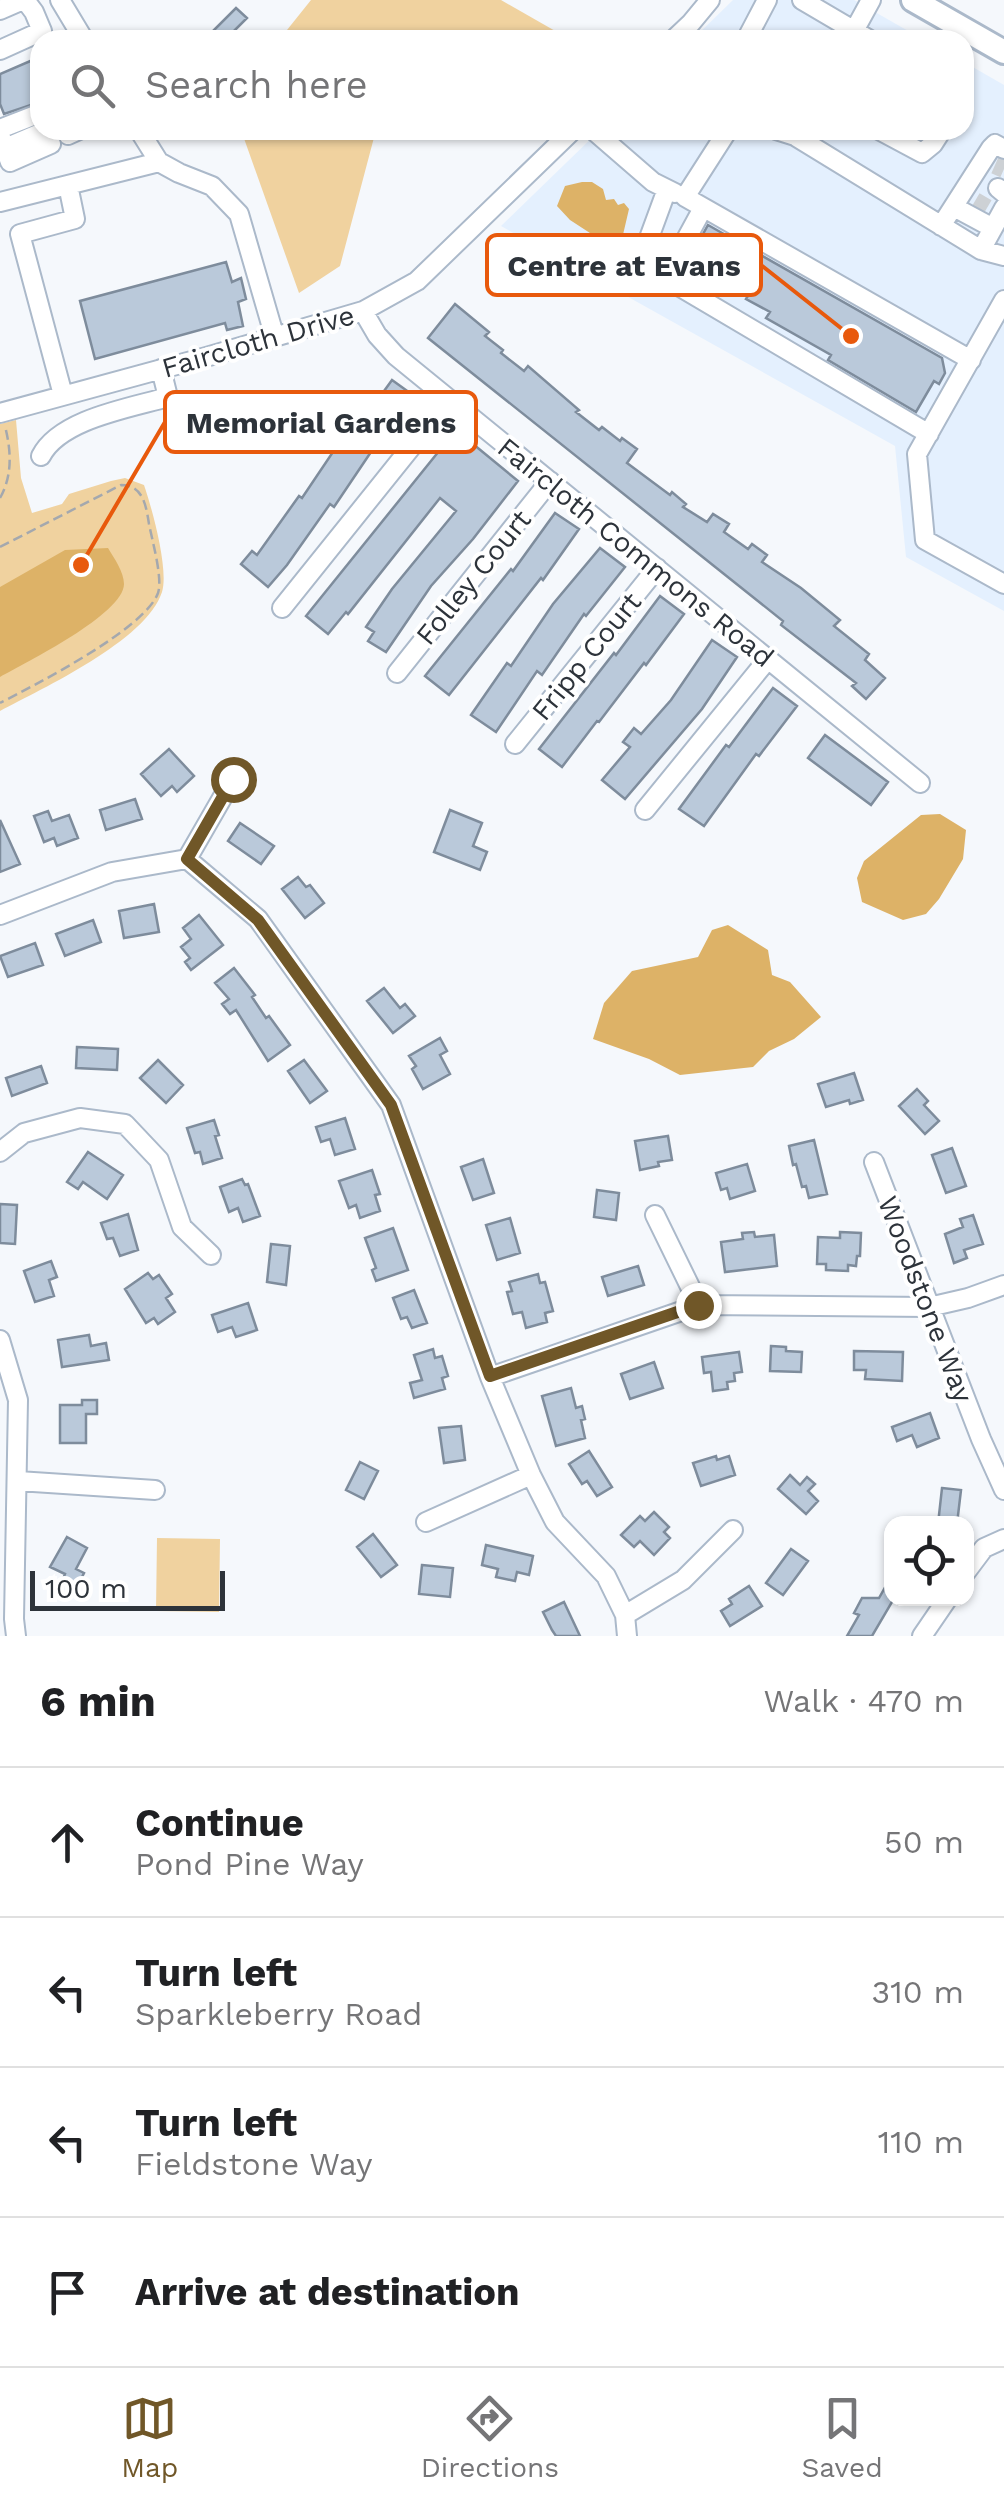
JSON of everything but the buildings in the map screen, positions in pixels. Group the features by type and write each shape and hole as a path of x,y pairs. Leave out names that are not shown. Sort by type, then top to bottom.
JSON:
{"main road":[{"path":"913,0 949,30"},
{"path":"974,41 1004,52"}],"street":[{"path":"0,10 24,0 43,30"},
{"path":"60,0 78,30"},
{"path":"684,30 710,0"},
{"path":"751,30 766,0"},
{"path":"802,0 848,30"},
{"path":"861,30 871,0"},
{"path":"0,50 30,41"},
{"path":"4,145 30,137"},
{"path":"4,145 30,137"},
{"path":"145,140 158,162 212,186 239,214 275,338"},
{"name":"Faircloth Drive","path":"0,414 364,311 418,280 563,140"},
{"path":"605,140 653,182 971,360"},
{"path":"720,140 676,193 649,238 652,255 666,278 928,434"},
{"path":"801,140 981,250 1004,256"},
{"path":"897,140 922,153 934,140"},
{"path":"0,202 158,162"},
{"path":"981,250 982,208 992,173"},
{"path":"63,395 20,234 75,219 68,185"},
{"path":"666,278 703,208"},
{"path":"941,226 982,208"},
{"path":"1004,300 917,454 925,540 1004,584"},
{"name":"Faircloth Commons Road","path":"364,311 383,344 920,783"},
{"path":"41,456 47,445 82,422 168,397 161,369"},
{"path":"282,608 450,400"},
{"name":"Folley Court","path":"397,673 550,482"},
{"name":"Fripp Court","path":"515,744 657,568"},
{"path":"645,810 768,659"},
{"path":"187,859 233,779"},
{"path":"0,915 112,872 187,859"},
{"path":"187,859 258,920 391,1105 490,1376 531,1474 555,1522 606,1576 626,1614 627,1636"},
{"path":"0,1152 24,1133 80,1118 125,1124 159,1160 182,1227 211,1255"},
{"name":"Woodstone Way","path":"874,1162 1004,1490"},
{"path":"656,1216 698,1305"},
{"path":"490,1376 698,1305 929,1306 1004,1285"},
{"path":"0,1340 18,1400 16,1636"},
{"path":"426,1522 531,1474"},
{"path":"18,1482 155,1490"},
{"path":"626,1614 683,1580 733,1530"},
{"path":"974,1561 984,1548 1004,1538"},
{"path":"922,1636 943,1606"}],"path":[{"path":"0,414 7,428 10,469 0,498"},
{"path":"0,547 122,485 131,485 140,491 148,515 158,575 158,592 146,610 51,677 0,702"},
{"path":"90,639 96,648"}],"shaded area":[{"path":"311,0 501,0 554,30 287,30"},
{"path":"733,0 854,0 906,30 702,30"},
{"path":"974,68 1004,85 1004,611 906,557 895,446 501,226 590,140 974,140"},
{"path":"245,140 373,140 340,266 299,293"},
{"path":"592,182 603,189 606,200 614,199 629,209 617,248 570,220 557,206 565,186"},
{"path":"16,420 21,478 32,513 62,504 69,494 111,481 125,478 144,485 159,539 164,582 152,610 115,645 0,711 0,424"},
{"path":"108,548 124,579 120,596 91,623 0,677 0,587 65,550"},
{"path":"940,814 966,830 963,859 926,914 903,920 862,902 857,878 864,861 921,815"},
{"path":"728,925 768,950 772,975 790,982 821,1017 794,1039 769,1051 753,1067 680,1075 593,1039 604,1003 632,971 698,957 712,930"},
{"path":"157,1538 220,1539 219,1612 156,1611"}],"tunnel":[{"path":"995,165 1004,169"},
{"path":"975,201 987,208"}],"place":[{"name":"Centre at Evans","path":"851,336"},
{"name":"Memorial Gardens","path":"81,565"}],"route":[{"path":"233,779 187,859 258,920 391,1105 490,1376 698,1305"}]}
